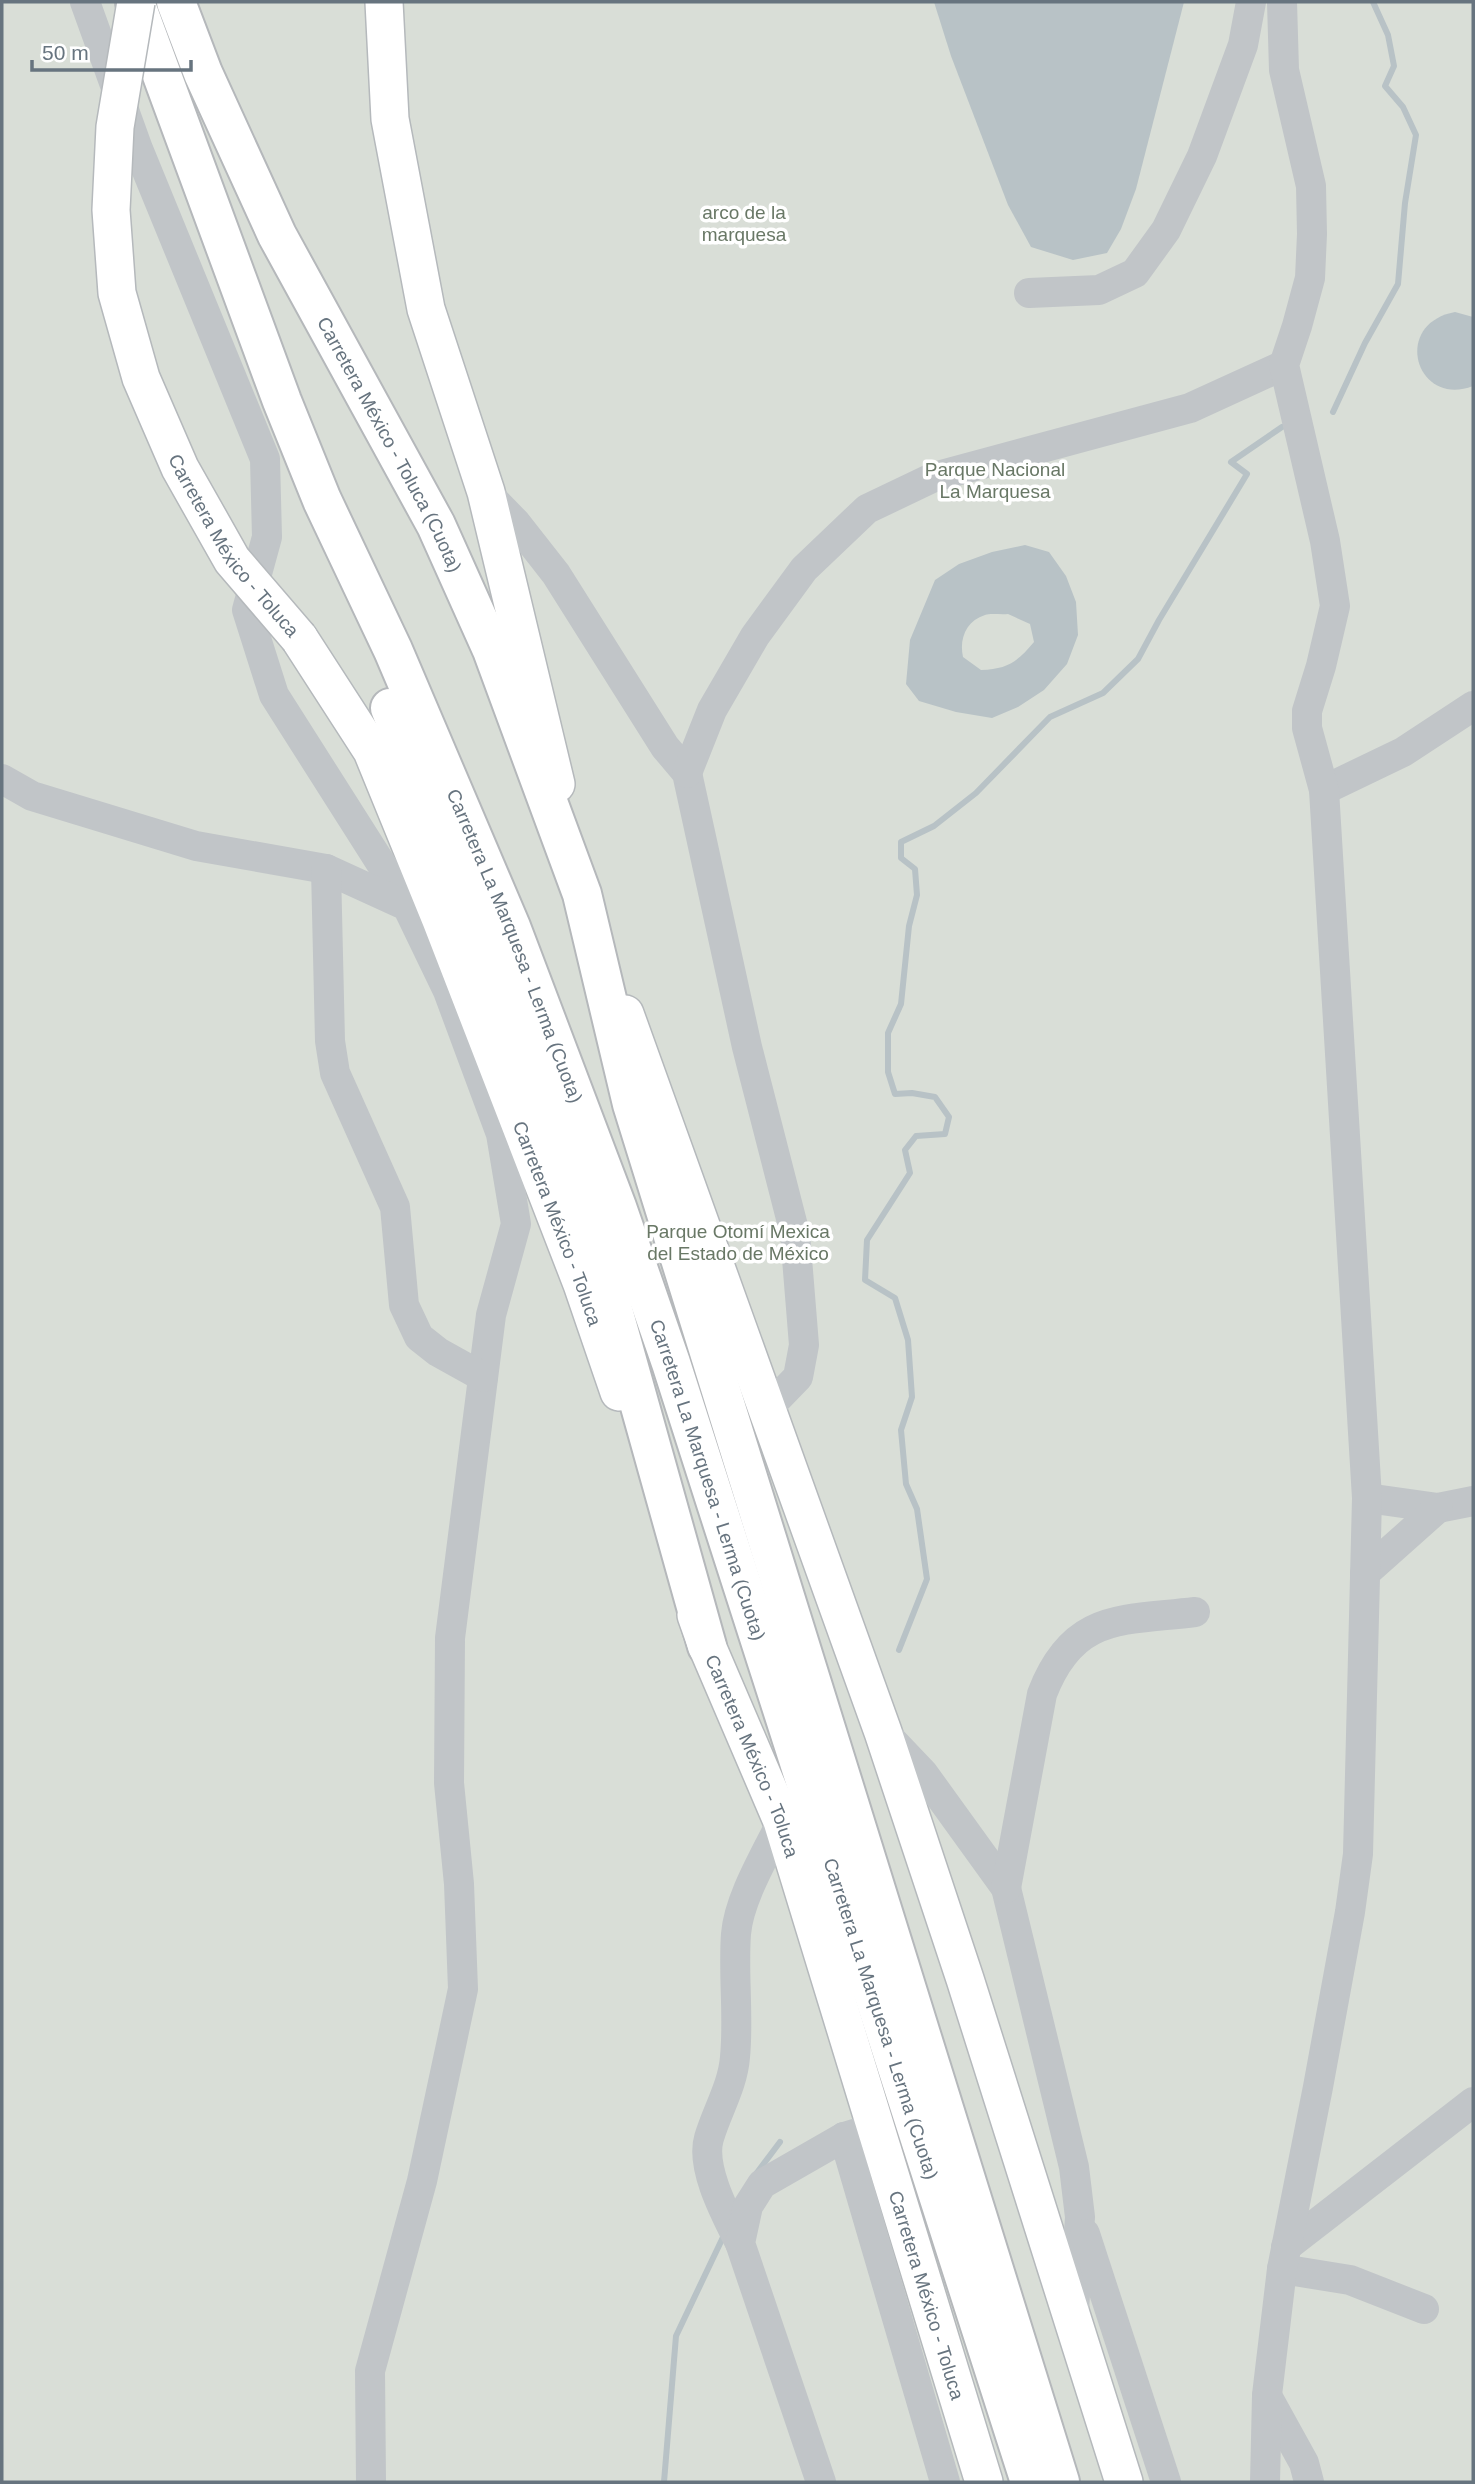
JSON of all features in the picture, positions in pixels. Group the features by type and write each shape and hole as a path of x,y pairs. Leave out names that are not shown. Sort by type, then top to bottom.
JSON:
{"highway":[{"path":"135,2 265,410 322,500 347,597 490,959 605,1281 707,1646"},
{"name":"Carretera México - Toluca (Cuota)","path":"176,2 203,73 277,235 436,525 492,650 582,894"},
{"name":"Carretera La Marquesa - Lerma (Cuota)","path":"322,500 393,650 506,915 617,1207 671,1363 1030,2482"},
{"name":"Carretera La Marquesa - Lerma (Cuota)","path":"582,894 632,1104 1060,2482"}],"main road":[{"name":"Carretera México - Toluca","path":"135,2 115,127 111,210 117,293 141,378 180,468 232,559 299,638 372,751 441,920 582,1284 707,1646 782,1821 860,2132 984,2482"},
{"path":"384,2 390,119 417,269 426,309 486,492 582,894 883,1732 965,1979 1124,2482"}],"street":[{"path":"85,2 138,149 265,410 267,537 247,610 274,695 407,906 448,990 501,1134 516,1224 491,1315 450,1638 449,1783 459,1884 463,1989 422,2181 370,2371 371,2482"},
{"path":"1028,293 1099,289 1135,274 1166,230 1202,156 1243,46 1251,2"},
{"path":"1265,2482 1267,2395 1284,2258 1343,1952 1358,1854 1367,1498 1324,790 1307,728 1307,711 1335,606 1333,582 1284,365 1310,278 1312,234 1311,186 1284,70 1282,2"},
{"path":"687,773 712,710 755,636 804,569 867,509 934,477 1191,408 1284,365"},
{"path":"486,492 516,523 556,574 665,747 687,773 747,1047 795,1234 804,1345 798,1377 767,1409"},
{"path":"1324,790 1402,752 1473,706"},
{"path":"2,779 32,796 196,846 326,869 441,920"},
{"path":"326,869 330,1041 335,1073 395,1207 404,1306 419,1337 438,1352 483,1377"},
{"path":"1367,1498 1438,1508 1473,1501"},
{"path":"1365,1573 1438,1508"},
{"path":"1006,1888 1042,1694 1049,1674 1061,1656 1089,1630 1110,1623 1195,1612"},
{"path":"883,1732 923,1773 1006,1888 1074,2167 1080,2217 1073,2321"},
{"path":"782,1821 744,1900 736,1932 735,2059 708,2141 709,2163 718,2196 736,2237 821,2482"},
{"path":"1284,2258 1473,2102"},
{"path":"736,2237 748,2206 762,2184 860,2132 945,2482"},
{"path":"1080,2217 1166,2482"},
{"path":"1284,2258 1424,2309"},
{"path":"1267,2395 1304,2463 1309,2482"}],"green space":[{"name":"Parque Otomí Mexica del Estado de México","path":"2,2 1473,2 1473,2482 2,2482"}],"shaded area":[{"path":"934,2 1184,2 1136,189 1121,229 1107,253 1073,260 1031,247 1008,205 951,56"},
{"path":"1455,312 1473,317 1473,386 1453,390 1437,385 1425,375 1419,362 1418,346 1423,332 1435,320"},
{"path":"1025,545 1049,552 1066,576 1076,602 1078,635 1067,664 1044,690 1018,707 992,718 956,712 919,701 906,684 910,640 935,580 959,564 992,552","holes":["987,614 1008,614 1030,624 1034,642 1011,663 981,670 963,657 963,637 969,626 978,618"]}],"waterway":[{"path":"1333,412 1365,343 1398,284 1405,203 1416,135 1403,107 1385,86 1394,66 1388,35 1373,2"},
{"path":"899,1650 927,1579 917,1509 906,1484 901,1430 912,1397 908,1340 895,1298 865,1280 867,1240 910,1173 905,1150 916,1136 945,1134 949,1117 935,1097 912,1093 895,1094 888,1072 888,1033 901,1004 909,926 917,895 915,869 901,858 901,842 934,826 976,793 1050,717 1103,693 1138,659 1247,474 1231,462 1282,427"},
{"path":"756,2174 780,2142"},
{"path":"664,2482 676,2336 725,2233"}],"park label":[{"name":"arco de la marquesa","path":"744,223"},
{"name":"Parque Nacional La Marquesa","path":"995,480"}]}
